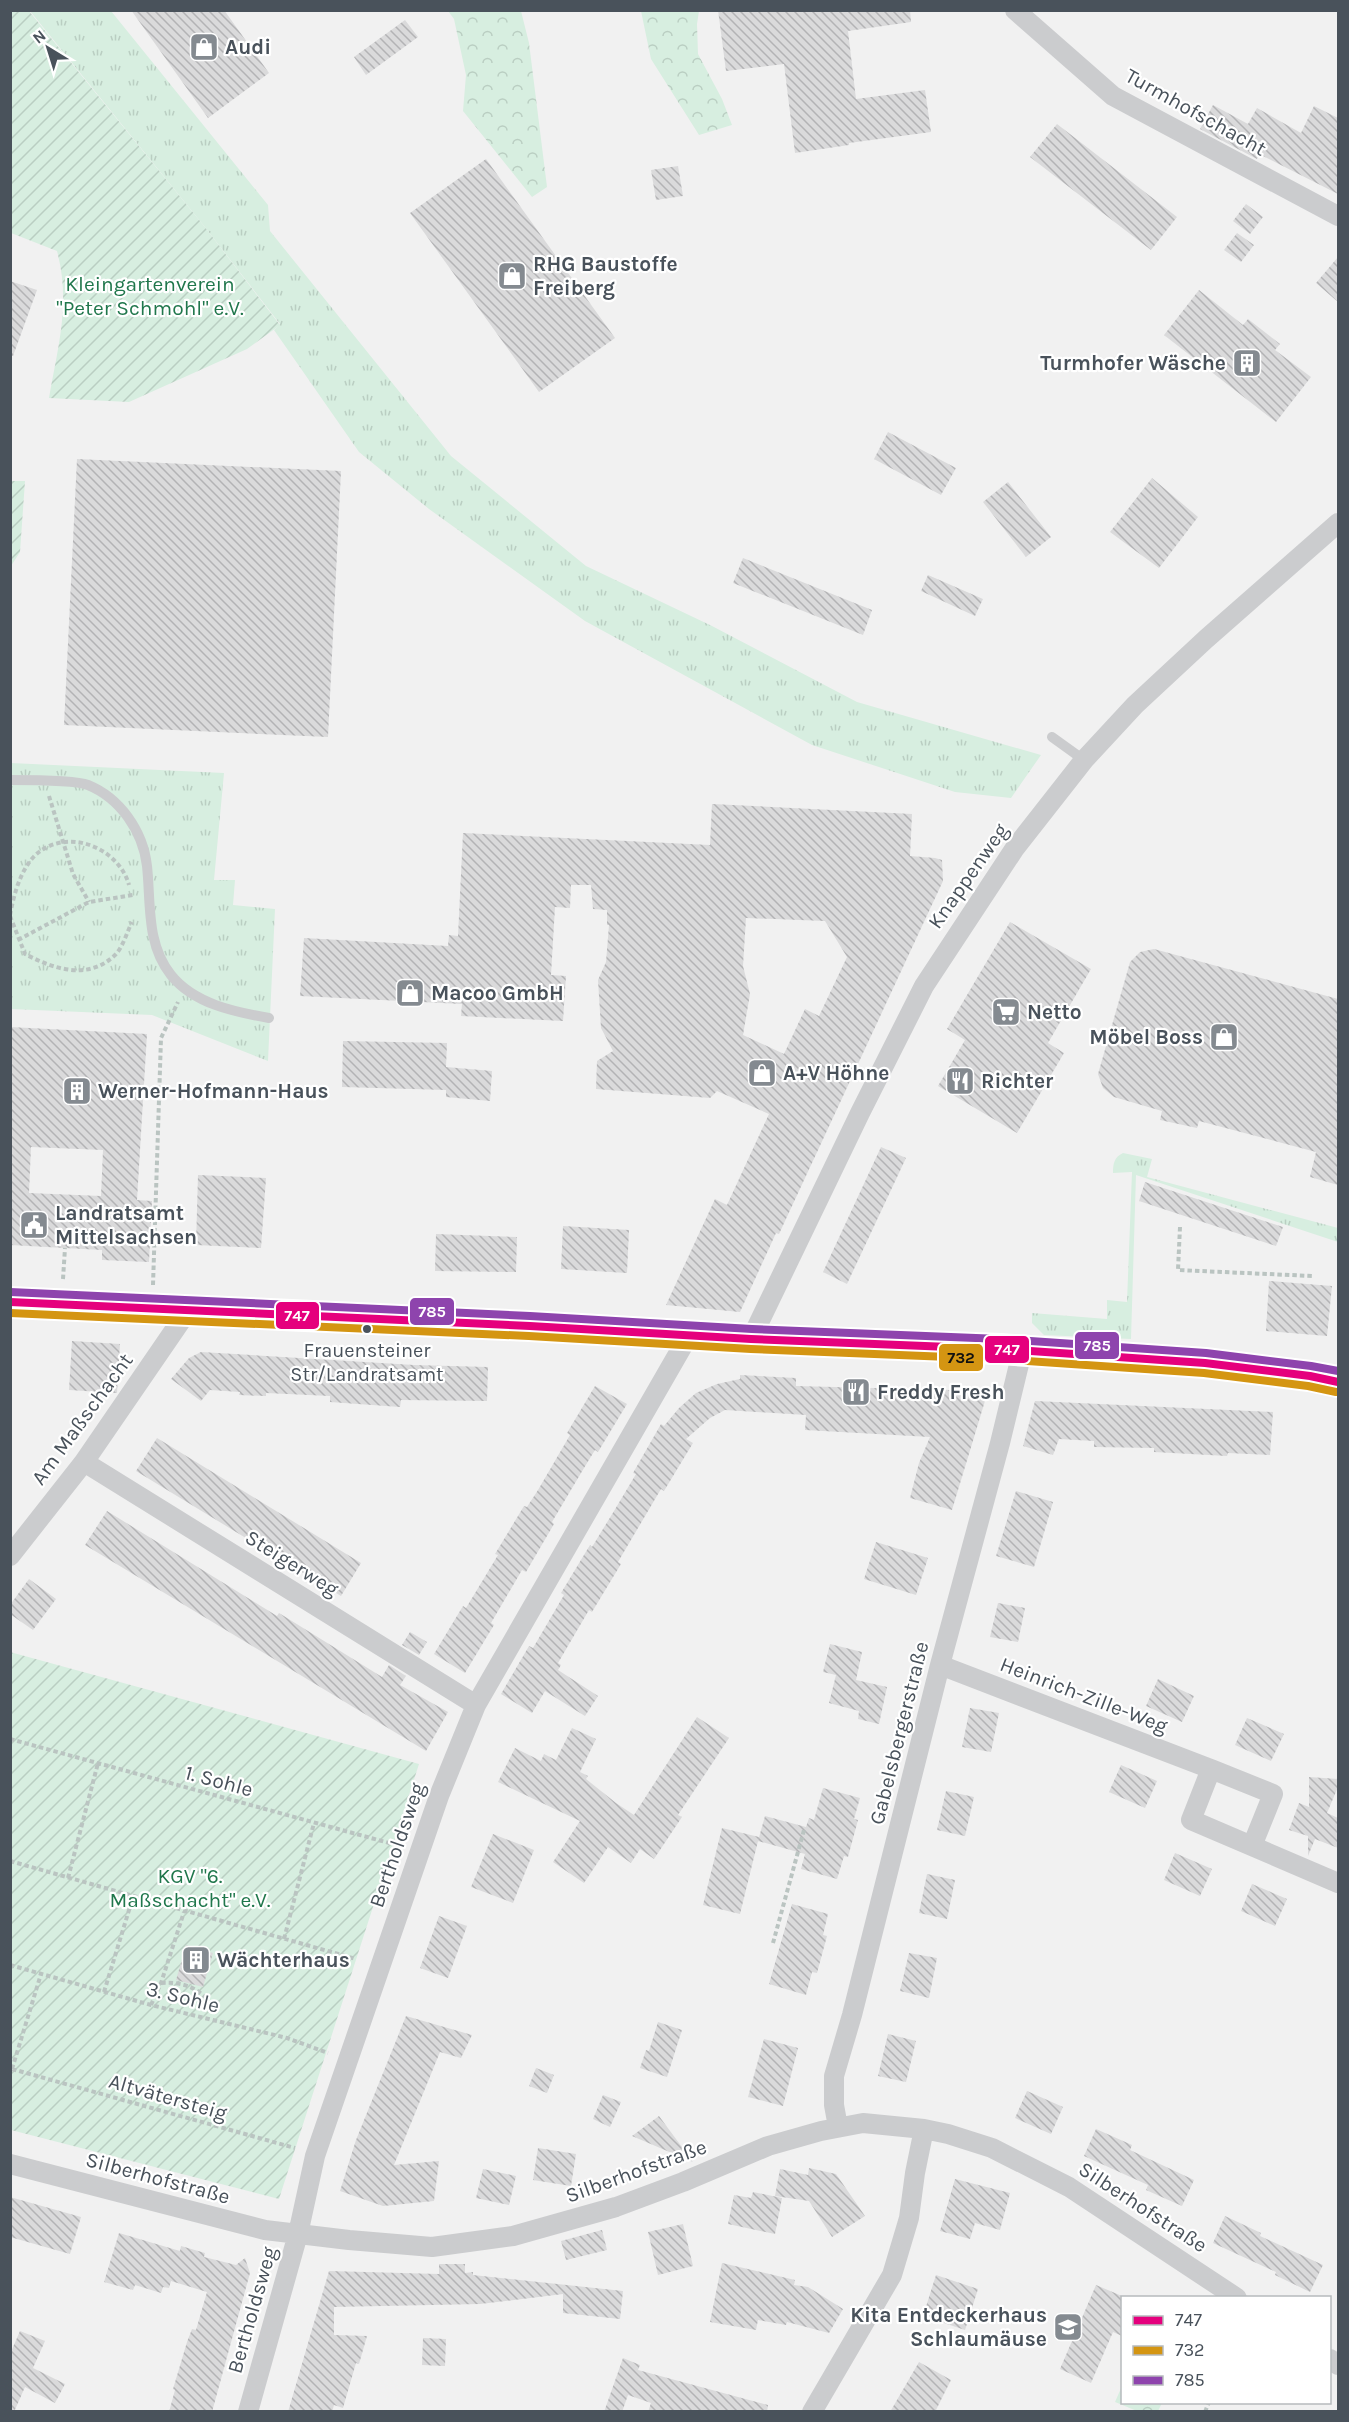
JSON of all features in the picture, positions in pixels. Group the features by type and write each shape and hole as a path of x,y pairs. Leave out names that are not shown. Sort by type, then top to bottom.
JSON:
{"main road":[{"path":"10,1302 152,1307 751,1340 1000,1349 1205,1363 1310,1376 1338,1382"}],"street":[{"name":"Turmhofschacht","path":"1019,15 1113,96 1338,216"},
{"name":"Knappenweg","path":"751,1340 924,986 1015,848 1084,760 1143,697 1338,523"},
{"name":"Am Maßschacht","path":"10,1556 84,1462 189,1309"},
{"name":"Bertholdsweg","path":"248,2412 298,2234 315,2156 439,1796 476,1705 689,1335"},
{"name":"Gabelsbergerstraße","path":"838,2127 833,2093 834,2076 852,2015 1022,1352"},
{"name":"Steigerweg","path":"84,1462 476,1705"},
{"name":"Heinrich-Zille-Weg","path":"940,1665 1274,1794 1252,1846"},
{"path":"1211,1769 1191,1820 1338,1883"},
{"name":"Silberhofstraße","path":"10,2164 265,2230 432,2247 513,2235 644,2198 768,2146 838,2127 863,2123 924,2129 948,2133 992,2148 1069,2187 1234,2296"},
{"path":"812,2412 892,2275 909,2218 924,2129"}],"lane":[{"path":"1052,737 1084,760"},
{"path":"10,780 87,784 120,805 136,830 147,863 149,914 157,952 171,975 185,988 207,1002 246,1014 269,1018"}],"path":[{"path":"44,781 73,874 89,902"},
{"path":"132,904 132,895 123,868 94,846 79,841 64,843 39,852 16,884 10,915 25,954 67,971 93,970 116,954 133,920 133,912"},
{"path":"18,940 89,902 148,893"},
{"path":"152,1307 161,1038 185,988"},
{"path":"1180,1227 1178,1270 1312,1276"},
{"path":"62,1303 65,1248"},
{"name":"1. Sohle","path":"10,1739 420,1852"},
{"path":"68,1878 98,1763"},
{"path":"284,1939 315,1822"},
{"path":"773,1943 804,1830"},
{"path":"10,1861 356,1959"},
{"path":"104,1992 133,1897"},
{"path":"151,2005 161,1983 184,1912"},
{"name":"3. Sohle","path":"10,1965 151,2005 287,2038 348,2061"},
{"path":"11,2069 41,1974"},
{"path":"161,1983 182,1984 197,1990 205,1998"},
{"name":"Altvätersteig","path":"11,2069 296,2148 315,2156"}],"green space":[{"name":"Kleingartenverein \"Peter Schmohl\" e.V.","path":"10,11 29,11 204,226 280,325 247,349 129,402 49,398 62,324 63,289 57,251 11,233"},
{"path":"30,11 111,11 268,205 270,231 451,456 586,566 712,626 857,702 1041,755 1011,798 955,792 812,745 585,621 429,509 359,452 274,330 280,324"},
{"path":"448,11 521,11 529,43 547,187 532,197 463,111 466,75 454,19"},
{"path":"641,11 699,11 698,54 722,99 732,125 699,135 651,59"},
{"path":"11,481 25,481 20,552 11,566"},
{"path":"11,763 224,773 214,880 235,880 233,905 275,909 268,1061 152,1015 11,1009"},
{"path":"1123,1153 1152,1159 1147,1177 1338,1228 1338,1242 1136,1175 1131,1339 1044,1335 1032,1323 1032,1313 1107,1319 1107,1300 1127,1302 1132,1172 1113,1173 1115,1161"},
{"name":"KGV \"6. Maßschacht\" e.V.","path":"10,1652 419,1764 279,2199 11,2130"},
{"path":"1121,2388 1121,2404 1162,2404 1158,2411 1137,2411 1115,2402"}],"building":[{"name":"Audi","path":"131,10 224,10 269,73 208,118"},
{"path":"718,10 910,10 911,22 848,31 856,99 925,90 931,132 795,153 784,64 726,71"},
{"path":"405,20 418,37 366,75 354,57"},
{"path":"1213,105 1248,124 1257,108 1301,133 1314,106 1338,118 1338,194 1259,154 1257,159 1200,129"},
{"path":"1057,124 1177,217 1151,250 1030,157"},
{"name":"RHG Baustoffe Freiberg","path":"486,159 615,338 539,392 410,213"},
{"path":"678,166 683,196 656,200 651,170"},
{"path":"1246,204 1263,217 1250,234 1233,221"},
{"path":"1237,233 1254,245 1241,262 1224,250"},
{"path":"1338,257 1338,302 1316,283"},
{"path":"10,281 37,290 13,356 10,356"},
{"name":"Turmhofer Wäsche","path":"1199,290 1243,325 1248,319 1280,344 1275,350 1311,377 1276,422 1164,335"},
{"path":"888,432 956,468 941,495 874,459"},
{"path":"77,459 341,471 328,737 64,725"},
{"path":"1152,478 1198,517 1159,568 1110,532"},
{"path":"1008,482 1051,537 1026,557 983,502"},
{"path":"743,558 872,610 863,635 733,583"},
{"path":"928,575 983,599 975,616 921,591"},
{"path":"712,804 912,814 910,856 942,860 943,881 779,1234 776,1233 740,1312 666,1305 715,1199 727,1205 769,1114 717,1091 710,1098 596,1089 597,1061 613,1051 601,1028 598,980 606,962 609,925 607,925 607,910 593,909 591,885 571,885 570,908 555,907 551,975 566,976 563,1021 461,1016 462,1004 300,996 304,938 448,946 449,935 458,936 463,833 710,845","holes":["746,918 825,921 847,957 819,1016 805,1009 784,1054 743,1035 750,994 743,966"]},
{"path":"1010,922 1091,969 1048,1043 1064,1053 1017,1133 938,1086 965,1040 947,1029"},
{"name":"Möbel Boss","path":"1154,949 1338,999 1338,1185 1310,1177 1316,1152 1199,1121 1197,1128 1160,1120 1162,1111 1114,1097 1103,1088 1098,1074 1130,962 1140,952"},
{"name":"Werner-Hofmann-Haus","path":"10,1027 147,1034 137,1200 152,1201 149,1262 102,1260 102,1250 10,1245","holes":["31,1147 103,1150 101,1196 29,1193"]},
{"path":"343,1041 447,1043 446,1067 492,1071 490,1101 446,1097 446,1090 342,1087"},
{"path":"881,1147 906,1158 847,1284 823,1272"},
{"path":"198,1175 266,1178 261,1248 196,1245"},
{"path":"1145,1182 1283,1227 1276,1246 1139,1201"},
{"path":"563,1226 629,1230 627,1273 561,1269"},
{"path":"436,1234 517,1237 516,1272 435,1271"},
{"path":"1269,1281 1332,1286 1327,1336 1266,1331"},
{"path":"72,1341 120,1344 117,1393 69,1390"},
{"path":"201,1352 414,1365 488,1367 487,1401 401,1400 400,1407 330,1402 330,1396 266,1393 266,1396 239,1395 240,1392 210,1390 201,1401 171,1379 189,1358"},
{"path":"740,1375 796,1378 796,1386 988,1391 952,1510 910,1498 919,1463 930,1437 805,1430 806,1415 725,1410 710,1418 686,1439 693,1443 664,1491 661,1489 618,1562 621,1564 592,1612 589,1610 558,1663 561,1665 558,1670 598,1696 585,1716 545,1691 532,1713 501,1694 529,1646 533,1648 564,1595 561,1593 636,1474 633,1473 661,1424 664,1426 696,1393 717,1384 740,1379"},
{"path":"595,1386 627,1404 598,1452 595,1450 584,1468 526,1572 522,1570 491,1623 494,1625 465,1673 434,1654 463,1606 466,1608 524,1506 527,1507 538,1490 570,1435 567,1433"},
{"path":"1035,1401 1273,1412 1270,1455 1228,1453 1227,1456 1154,1452 1154,1448 1094,1447 1094,1441 1059,1439 1053,1455 1023,1446"},
{"path":"157,1438 361,1563 341,1596 136,1471"},
{"path":"1016,1491 1053,1502 1034,1567 996,1556"},
{"path":"107,1511 277,1616 279,1613 382,1677 389,1665 406,1676 400,1685 448,1712 426,1751 85,1545"},
{"path":"876,1542 928,1558 916,1595 864,1579"},
{"path":"29,1579 56,1599 33,1630 10,1614 10,1605"},
{"path":"998,1603 1025,1608 1018,1642 990,1637"},
{"path":"410,1632 427,1642 419,1655 402,1645"},
{"path":"830,1644 862,1652 856,1680 887,1687 879,1724 858,1719 859,1711 829,1703 836,1675 823,1672"},
{"path":"1158,1679 1194,1696 1182,1722 1146,1706"},
{"path":"970,1708 999,1713 991,1752 962,1747"},
{"path":"697,1717 729,1738 678,1815 682,1817 654,1859 640,1849 631,1863 608,1847 584,1883 553,1862 580,1821 498,1782 515,1748 541,1761 544,1754 556,1760 572,1728 596,1739 580,1772 588,1776 586,1779 634,1815"},
{"path":"1247,1718 1284,1734 1271,1761 1235,1745"},
{"path":"1121,1765 1157,1781 1145,1808 1109,1792"},
{"path":"1309,1777 1338,1779 1338,1787 1327,1813 1338,1818 1338,1848 1315,1839 1308,1856 1308,1836 1289,1830 1299,1803 1309,1807"},
{"path":"823,1788 860,1798 854,1819 858,1820 848,1857 844,1856 837,1879 801,1869 805,1854 758,1841 765,1816 806,1827 809,1818 814,1820"},
{"path":"946,1791 974,1797 965,1836 937,1830"},
{"path":"722,1828 759,1837 740,1914 703,1905"},
{"path":"493,1834 534,1850 513,1903 471,1887"},
{"path":"1175,1853 1212,1869 1200,1896 1164,1880"},
{"path":"927,1874 955,1880 947,1919 919,1913"},
{"path":"1252,1884 1287,1899 1275,1926 1241,1911"},
{"path":"792,1904 828,1914 823,1935 827,1936 817,1973 812,1972 806,1995 769,1984"},
{"path":"439,1916 467,1926 448,1978 420,1968"},
{"name":"Wächterhaus","path":"186,1945 213,1953 203,1987 176,1980"},
{"path":"909,1953 937,1958 929,1998 900,1991"},
{"path":"406,2016 472,2035 461,2058 440,2052 394,2165 439,2161 434,2201 383,2206 340,2191 356,2140"},
{"path":"658,2022 682,2030 667,2077 640,2068 646,2050 649,2051"},
{"path":"888,2034 916,2041 906,2082 878,2076"},
{"path":"764,2039 798,2048 783,2106 748,2097"},
{"path":"536,2068 554,2075 547,2093 529,2086"},
{"path":"1027,2091 1063,2107 1051,2134 1015,2118"},
{"path":"603,2095 621,2102 610,2127 593,2119"},
{"path":"659,2116 693,2162 632,2136"},
{"path":"1096,2129 1132,2145 1130,2150 1194,2180 1182,2206 1146,2190 1148,2185 1084,2156"},
{"path":"538,2148 576,2154 571,2186 533,2180"},
{"path":"809,2168 836,2174 865,2216 832,2237 809,2201 775,2196 780,2169 808,2175"},
{"path":"483,2169 516,2176 509,2205 476,2198"},
{"path":"955,2179 1010,2193 1000,2230 975,2223 970,2239 940,2231"},
{"path":"753,2192 782,2198 775,2234 728,2224 734,2195 751,2198"},
{"path":"10,2197 81,2217 70,2254 10,2237"},
{"path":"1225,2216 1261,2233 1260,2236 1323,2265 1310,2292 1275,2275 1276,2272 1213,2243"},
{"path":"683,2224 693,2266 658,2275 648,2232"},
{"path":"602,2230 607,2250 566,2260 561,2241"},
{"path":"119,2233 180,2251 181,2246 205,2253 204,2257 236,2265 245,2258 250,2273 212,2412 169,2412 175,2390 173,2389 187,2342 192,2329 196,2330 207,2292 171,2281 169,2288 163,2287 161,2293 135,2285 133,2290 104,2282"},
{"path":"722,2263 795,2280 794,2285 808,2287 843,2309 829,2333 787,2322 786,2325 758,2320 756,2330 710,2322"},
{"path":"439,2264 465,2264 465,2273 473,2272 473,2275 623,2291 620,2319 563,2313 563,2294 480,2304 334,2307 334,2335 367,2336 359,2364 356,2363 343,2408 334,2405 332,2412 288,2412 329,2271 439,2274"},
{"path":"936,2275 978,2289 965,2330 923,2316"},
{"path":"1096,2285 1122,2296 1121,2336 1113,2332 1091,2383 1060,2369"},
{"path":"20,2331 45,2341 33,2368 65,2384 55,2403 25,2387 14,2412 10,2412 10,2354"},
{"path":"423,2338 446,2339 445,2366 422,2365"},
{"path":"623,2358 640,2365 638,2370 768,2405 767,2412 648,2412 651,2403 628,2395 622,2412 604,2412"},
{"path":"919,2362 951,2380 935,2412 890,2412"}],"transit line":[{"name":"785","path":"10,1292 530,1316 752,1329 1001,1339 1206,1353 1338,1371"},
{"name":"747","path":"10,1302 530,1326 751,1339 1000,1349 1205,1363 1310,1376 1338,1382"},
{"name":"732","path":"10,1313 999,1359 1204,1373 1308,1386 1336,1392"}],"place":[{"name":"Audi","path":"204,47"},
{"name":"RHG Baustoffe Freiberg","path":"512,276"},
{"name":"Turmhofer Wäsche","path":"1247,363"},
{"name":"Macoo GmbH","path":"410,993"},
{"name":"Netto","path":"1006,1012"},
{"name":"Möbel Boss","path":"1224,1037"},
{"name":"A+V Höhne","path":"762,1073"},
{"name":"Richter","path":"960,1081"},
{"name":"Werner-Hofmann-Haus","path":"77,1091"},
{"name":"Landratsamt Mittelsachsen","path":"34,1225"},
{"name":"Frauensteiner Str/Landratsamt","path":"367,1329"},
{"name":"Freddy Fresh","path":"856,1392"},
{"name":"Wächterhaus","path":"196,1960"},
{"name":"Kita Entdeckerhaus Schlaumäuse","path":"1068,2327"}]}
